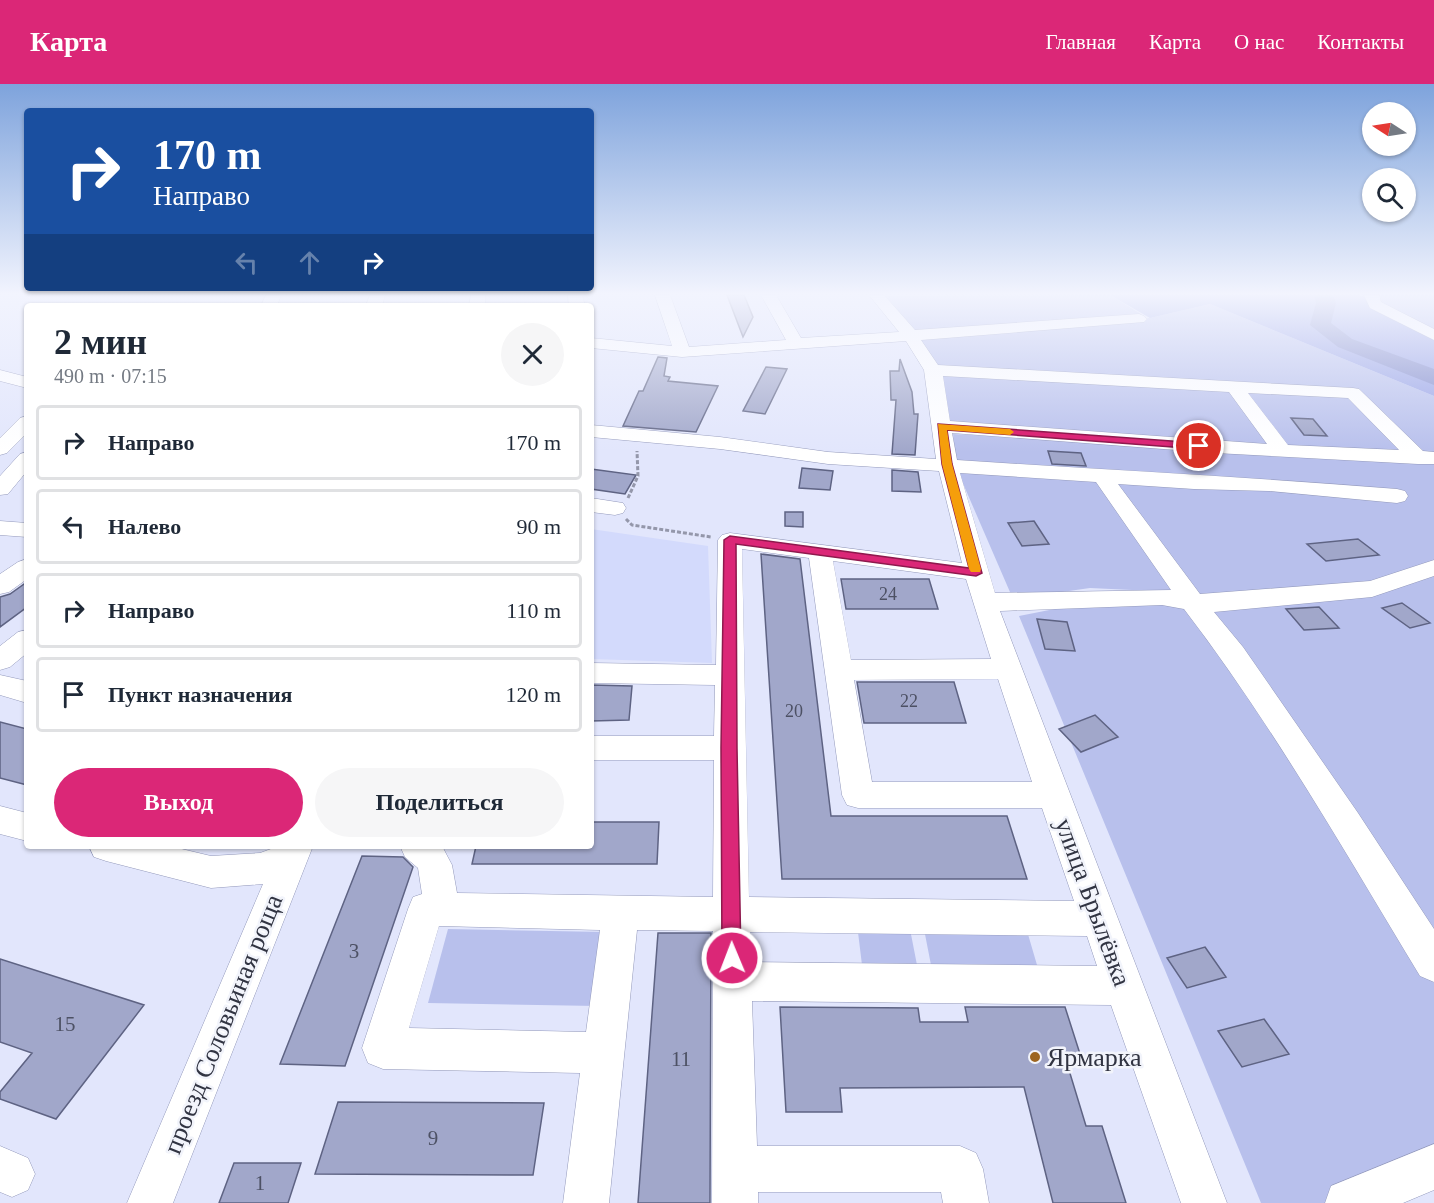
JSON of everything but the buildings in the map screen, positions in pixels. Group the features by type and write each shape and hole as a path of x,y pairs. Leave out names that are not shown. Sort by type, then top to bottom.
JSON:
{"street":[{"path":"634,347 682,352 750,347"},
{"path":"681,347 682,352"},
{"path":"918,347 933,370 1353,393 1426,458"},
{"name":"улица Брылёвка","path":"933,370 947,464 980,587 1053,795 1204,1203"},
{"path":"0,375 24,382"},
{"path":"1234,387 1282,450"},
{"path":"4,440 24,424"},
{"path":"942,426 1160,443 1426,458"},
{"path":"594,431 720,443 828,458 947,464 1194,483 1269,485 1397,496"},
{"path":"0,489 24,461"},
{"path":"1102,476 1192,602 1233,654 1346,823 1434,963"},
{"path":"0,489 24,487"},
{"path":"594,505 622,503"},
{"path":"0,528 24,530"},
{"path":"966,1203 960,1169 735,1186 729,748 730,540 820,552 980,587 1011,603 1162,597 1207,604 1371,589 1434,568"},
{"path":"820,552 858,795 1053,795"},
{"path":"0,560 24,565"},
{"path":"0,586 24,568"},
{"path":"0,660 24,641"},
{"path":"838,670 1008,669"},
{"path":"594,673 729,675"},
{"path":"594,748 729,748"},
{"path":"0,820 24,826"},
{"path":"118,849 211,872 260,869 293,852"},
{"path":"422,849 435,864 441,910"},
{"name":"проезд Соловьиная роща","path":"150,1203 293,852"},
{"path":"604,1053 383,1048 426,909 1099,919"},
{"path":"586,1203 620,913"},
{"path":"732,981 1124,986"},
{"path":"1348,1203 1434,1167"}],"path":[{"path":"636,436 638,476 622,503 632,525 730,540"}],"shaded area":[{"path":"924,347 1315,347 1434,396 1434,453 1424,453 1350,389 940,368"},
{"path":"1315,347 1434,347 1434,396"},
{"path":"942,372 1342,393 1406,449 1391,453 950,428"},
{"path":"953,434 1434,460 1434,952 1106,475 956,463"},
{"path":"958,472 1099,479 1174,592 1090,588 1013,599"},
{"path":"594,529 708,546 712,663 594,659"},
{"path":"1090,602 1183,602 1257,699 1434,983 1434,1153 1335,1203 1261,1203 1019,616"},
{"path":"857,924 909,924 917,965 862,965"},
{"path":"923,924 1025,924 1037,965 931,965"},
{"path":"448,929 606,932 597,1006 428,1003"}],"waterway":[{"path":"1357,347 1422,371 1434,378"}],"slow traffic":[{"path":"975,569 947,464 942,426 1010,432"}],"place":[{"name":"Ярмарка","path":"1035,1057"}],"route":[{"path":"732,958 729,748 730,540 976,573 947,464 942,426 1199,446"}]}
